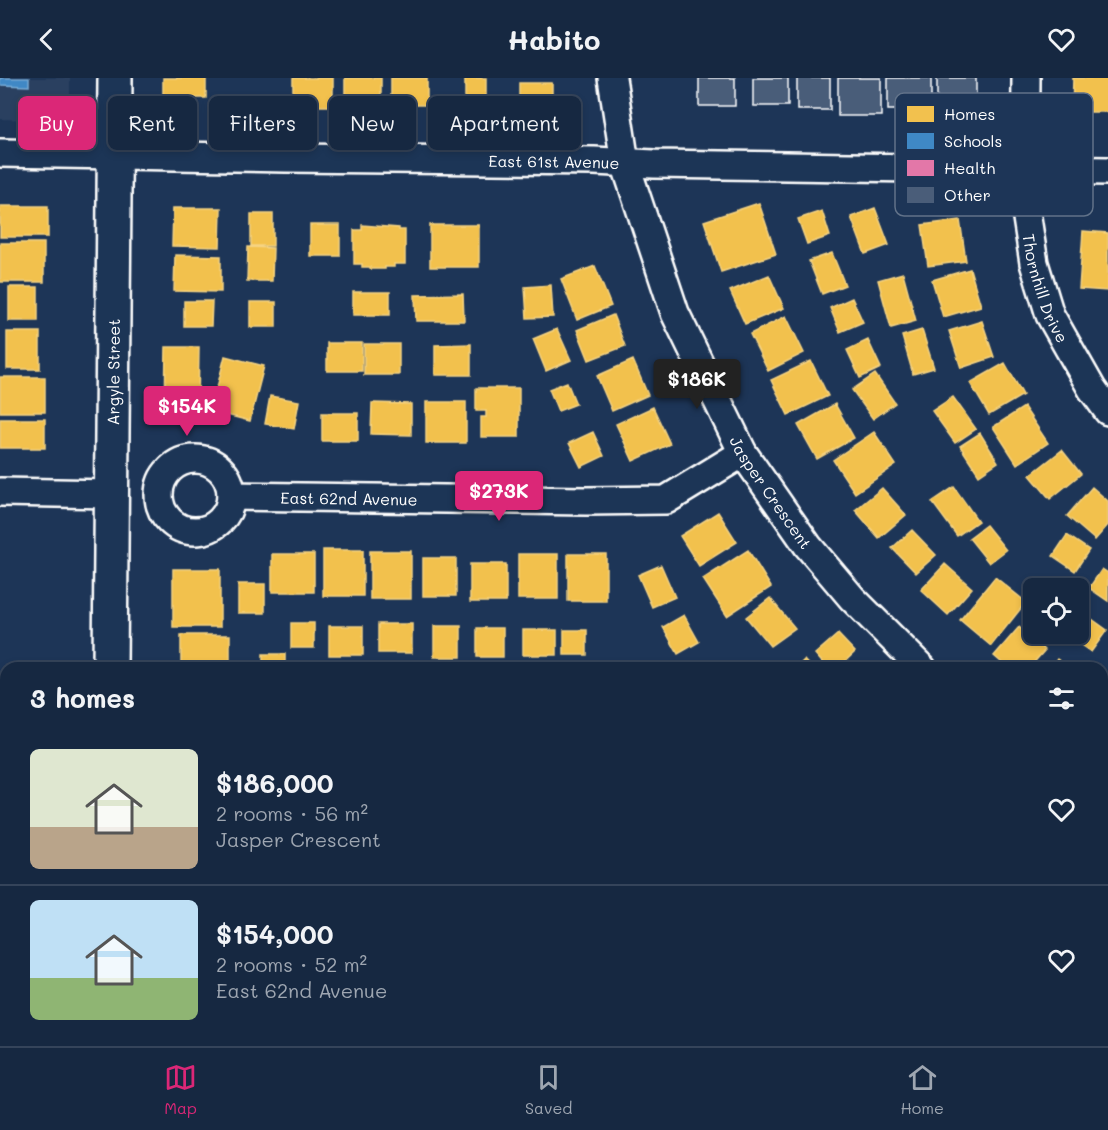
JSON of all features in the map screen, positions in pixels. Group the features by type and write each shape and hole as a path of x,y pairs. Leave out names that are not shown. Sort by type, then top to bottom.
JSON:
{"street":[{"name":"Argyle Street","path":"110,662 116,78"},
{"name":"Jasper Crescent","path":"612,78 625,162 675,313 743,453 808,546 852,598 916,662"},
{"name":"East 61st Avenue","path":"0,153 594,160 654,165 895,168"},
{"name":"East 61st Avenue","path":"1093,171 1108,171"},
{"name":"Thornhill Drive","path":"1027,216 1034,263 1050,315 1092,389 1108,411"},
{"name":"East 62nd Avenue","path":"231,496 666,500 743,453"},
{"path":"0,492 112,494"}],"shaded area":[{"path":"0,78 70,78 70,96 18,96 18,120 0,119"}],"building: Homes":[{"path":"163,78 206,78 206,98 163,96"},
{"path":"293,78 333,78 333,96 329,96 329,106 317,106 317,96 293,96"},
{"path":"345,78 381,78 381,96 345,96"},
{"path":"391,78 427,78 427,105 416,105 416,96 391,96"},
{"path":"465,78 486,78 486,96 465,96"},
{"path":"1073,78 1108,78 1108,112 1093,112 1093,93 1073,93"},
{"path":"519,83 552,83 552,96 519,96"},
{"path":"759,203 776,254 721,272 704,221"},
{"path":"0,206 48,206 48,237 0,237"},
{"path":"173,208 221,208 220,247 172,246"},
{"path":"875,208 889,245 865,254 851,217"},
{"path":"822,211 830,236 807,244 798,219"},
{"path":"251,214 273,214 273,246 251,246"},
{"path":"960,220 966,261 928,266 922,225"},
{"path":"310,225 340,225 340,256 310,256"},
{"path":"362,225 405,230 405,264 394,264 394,267 385,267 385,269 370,269 370,267 362,267 362,264 354,264 354,230 362,230"},
{"path":"430,225 479,225 479,267 430,267"},
{"path":"1083,231 1108,233 1108,291 1079,289"},
{"path":"0,243 44,243 44,282 0,282"},
{"path":"248,247 273,248 272,281 247,281"},
{"path":"832,253 845,285 822,294 809,261"},
{"path":"175,255 221,256 221,292 174,291"},
{"path":"595,266 611,306 577,320 561,279"},
{"path":"970,269 981,306 943,317 932,280"},
{"path":"903,273 916,321 891,328 878,280"},
{"path":"769,275 784,308 745,324 730,291"},
{"path":"551,285 553,317 527,318 525,287"},
{"path":"9,287 38,287 38,321 9,321"},
{"path":"353,292 390,292 390,315 353,315"},
{"path":"463,294 464,321 416,321 415,295"},
{"path":"852,298 863,322 840,332 830,308"},
{"path":"184,301 212,301 211,326 184,326"},
{"path":"250,302 276,302 276,327 250,327"},
{"path":"613,315 625,346 589,360 577,330"},
{"path":"786,316 804,353 768,371 750,334"},
{"path":"982,321 994,357 961,368 949,331"},
{"path":"557,329 571,360 546,371 533,339"},
{"path":"922,330 934,368 913,374 902,336"},
{"path":"7,332 40,332 40,369 7,369"},
{"path":"868,340 881,368 860,378 847,350"},
{"path":"327,343 362,343 362,371 327,371"},
{"path":"364,344 399,344 399,375 364,375"},
{"path":"471,344 471,375 435,375 435,345"},
{"path":"166,347 199,347 198,411 165,410"},
{"path":"225,356 264,366 250,421 211,411"},
{"path":"633,360 648,395 612,411 597,376"},
{"path":"811,361 828,396 788,415 771,380"},
{"path":"1005,363 1023,395 989,415 970,383"},
{"path":"875,374 895,403 873,419 852,390"},
{"path":"0,377 45,377 45,412 0,412"},
{"path":"567,382 576,404 558,411 549,389"},
{"path":"476,388 519,388 519,437 481,437 481,417 486,417 486,411 476,411"},
{"path":"270,396 299,401 294,429 265,424"},
{"path":"953,397 976,429 955,443 932,411"},
{"path":"426,402 466,402 466,443 426,443"},
{"path":"372,403 411,404 411,435 371,434"},
{"path":"835,404 854,438 817,459 798,425"},
{"path":"653,407 670,444 633,461 616,424"},
{"path":"1024,407 1048,443 1017,464 993,427"},
{"path":"322,413 358,413 358,441 322,441"},
{"path":"0,419 45,419 45,448 0,448"},
{"path":"593,432 604,456 581,467 569,443"},
{"path":"874,432 896,465 855,493 833,460"},
{"path":"980,433 998,462 979,475 960,446"},
{"path":"1062,450 1081,474 1050,499 1030,475"},
{"path":"954,487 978,521 957,536 932,502"},
{"path":"1092,487 1108,501 1108,525 1095,540 1067,516"},
{"path":"882,488 906,515 879,538 855,510"},
{"path":"718,512 737,542 699,566 680,536"},
{"path":"986,525 1006,550 989,563 969,538"},
{"path":"912,530 936,555 916,573 892,548"},
{"path":"1067,535 1089,550 1075,571 1053,556"},
{"path":"323,550 363,550 363,596 323,596"},
{"path":"748,550 771,587 727,616 703,579"},
{"path":"370,551 411,551 411,599 370,599"},
{"path":"272,554 314,554 314,592 272,592"},
{"path":"518,554 558,554 558,599 518,599"},
{"path":"568,554 606,554 606,601 568,601"},
{"path":"423,558 456,558 456,596 423,596"},
{"path":"470,564 506,564 506,602 470,602"},
{"path":"945,564 972,588 948,615 921,590"},
{"path":"661,565 675,597 652,607 638,575"},
{"path":"173,569 220,569 220,627 173,627"},
{"path":"1102,569 1108,573 1108,601 1089,588"},
{"path":"995,577 1023,600 1023,606 991,646 960,620"},
{"path":"238,584 265,584 265,613 238,613"},
{"path":"770,598 795,628 770,646 746,617"},
{"path":"684,615 699,642 678,654 663,627"},
{"path":"1089,617 1107,630 1091,652 1079,644 1089,644"},
{"path":"291,623 314,623 314,648 291,648"},
{"path":"378,624 412,624 412,653 378,653"},
{"path":"329,626 363,626 363,655 329,655"},
{"path":"434,626 461,626 461,657 434,657"},
{"path":"1019,627 1023,631 1023,644 1038,644 1045,650 1034,662 1001,662 994,656"},
{"path":"477,628 503,628 503,657 477,657"},
{"path":"523,630 557,630 557,655 523,655"},
{"path":"564,630 587,630 587,655 564,655"},
{"path":"838,634 855,652 844,662 822,662 815,654"},
{"path":"181,635 230,635 230,662 181,662"},
{"path":"263,654 285,654 285,662 263,662"}],"building: Schools":[{"path":"0,78 29,78 29,86 0,85"}],"building: Other":[{"path":"699,78 735,78 735,106 699,106"},
{"path":"753,78 788,78 788,106 753,106"},
{"path":"797,78 830,78 830,110 797,110"},
{"path":"838,78 881,78 881,116 838,116"},
{"path":"888,78 931,78 931,93 895,93 895,110 888,110"},
{"path":"937,78 976,78 976,93 937,93"}]}
